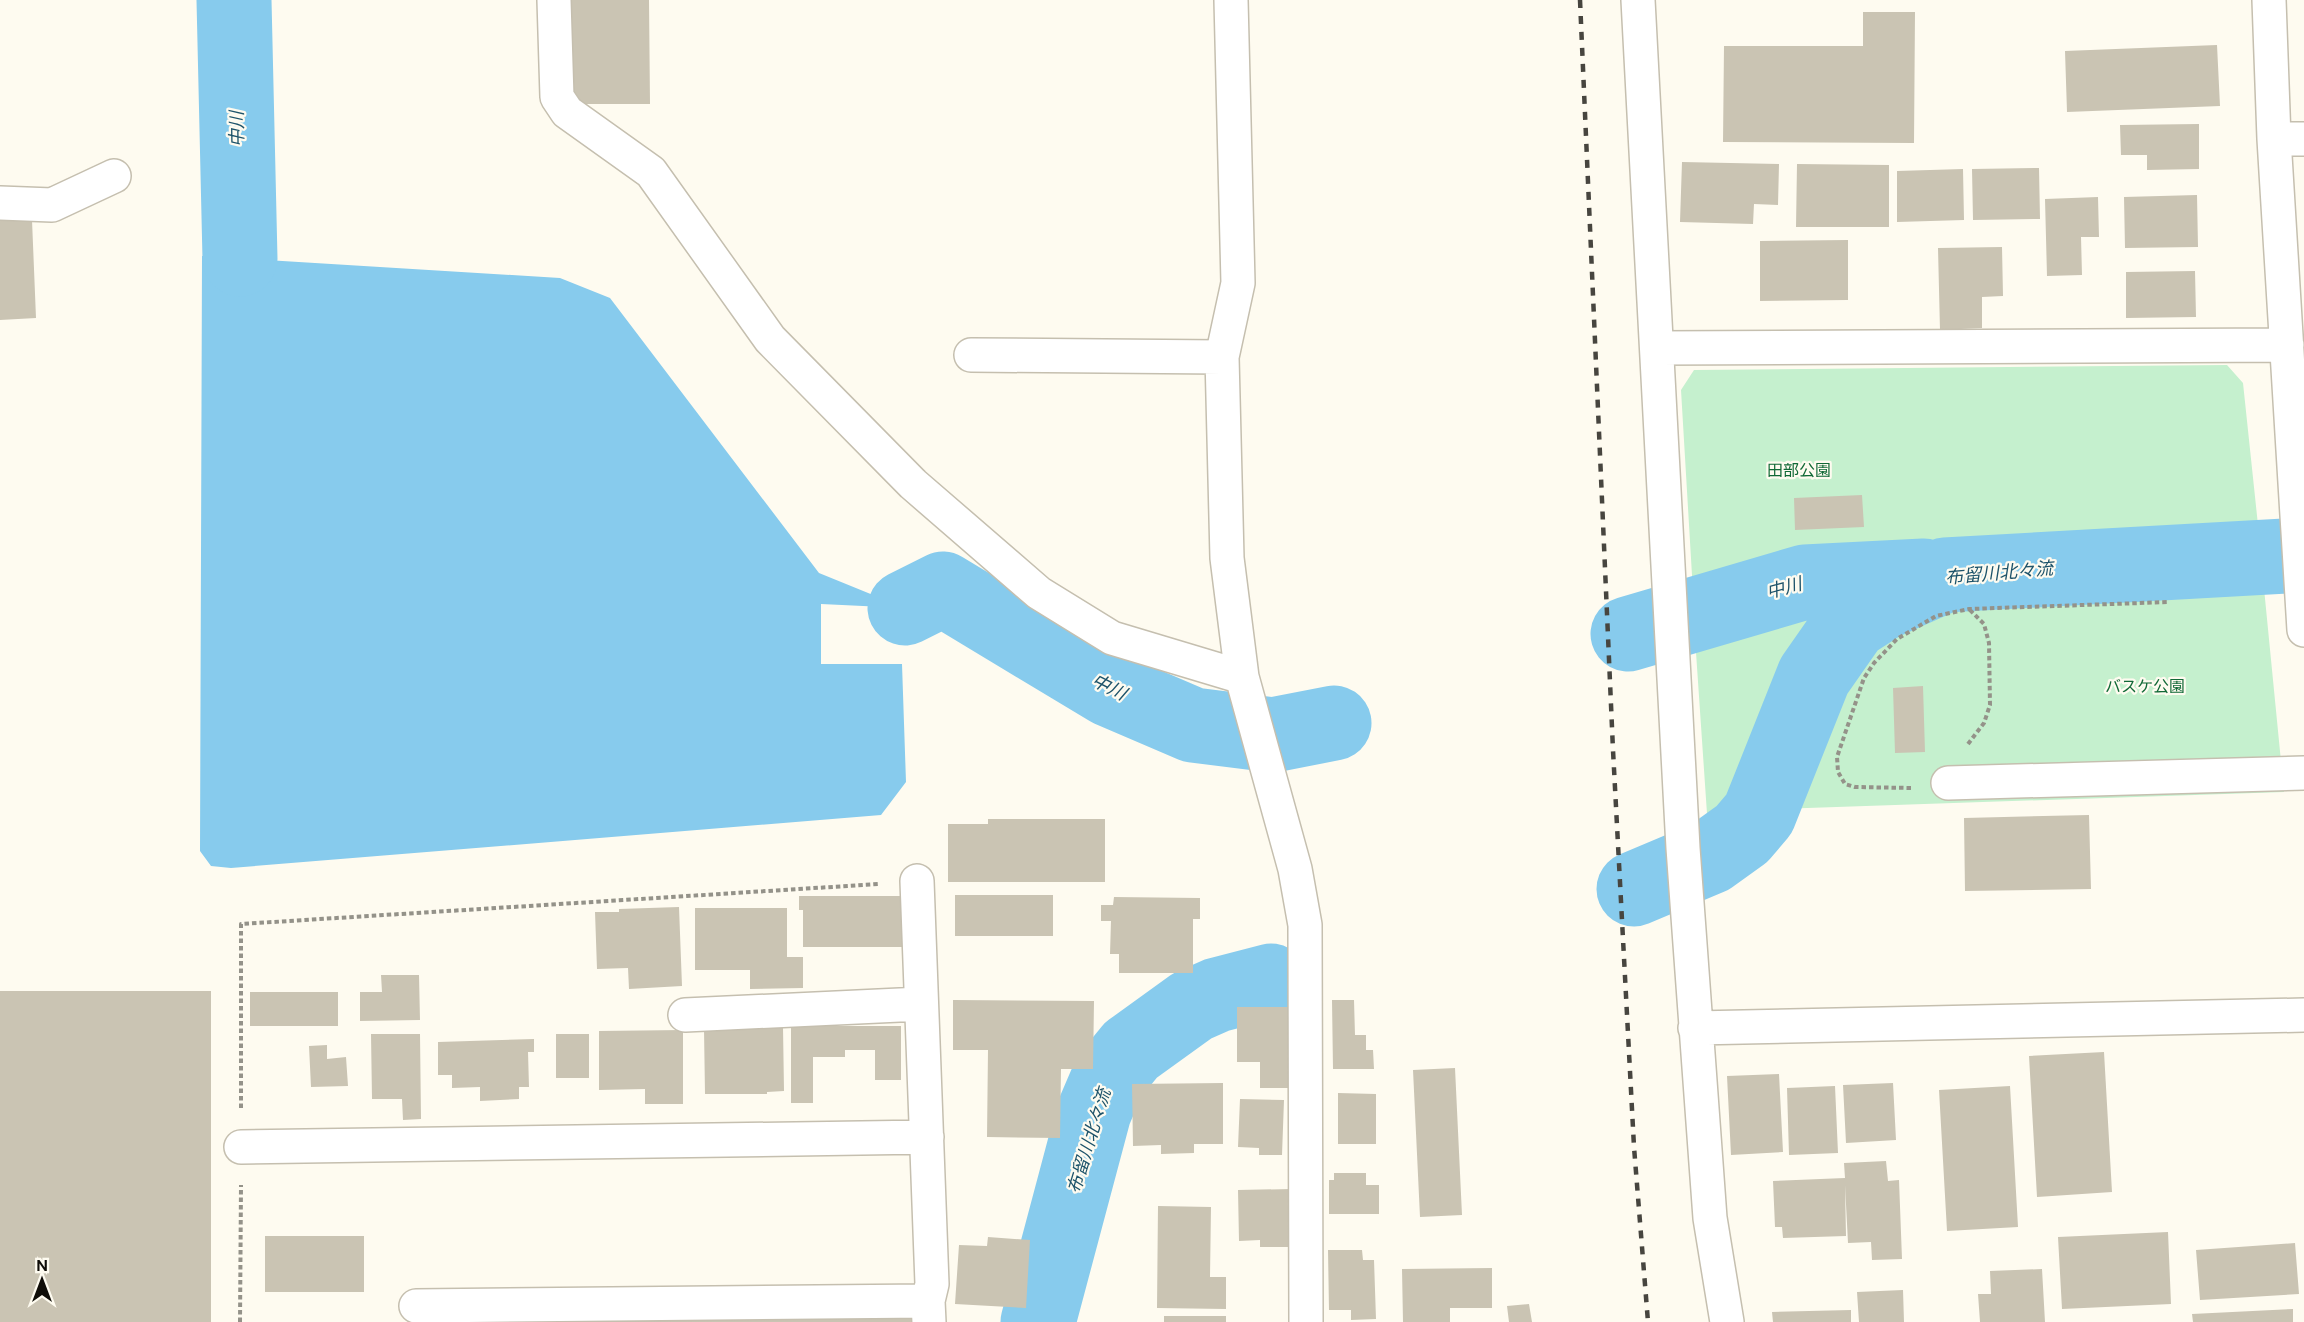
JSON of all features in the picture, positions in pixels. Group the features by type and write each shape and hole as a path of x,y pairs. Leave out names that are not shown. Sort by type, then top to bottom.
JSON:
{"street":[{"path":"554,0 557,97 567,112 651,172 770,339 913,484 1039,593 1112,638 1242,677"},
{"path":"1231,0 1238,284 1222,357 1227,558 1242,677 1266,757 1294,869 1305,925 1306,1322"},
{"path":"1638,0 1683,848 1695,1028 1710,1218 1727,1322"},
{"path":"2269,0 2289,139 2287,345 2304,630"},
{"path":"0,203 52,205 114,176"},
{"path":"1658,348 2287,345"},
{"path":"971,355 1222,357"},
{"path":"1948,783 2304,773"},
{"path":"416,1306 928,1311 932,1284 917,881"},
{"path":"685,1015 921,1004"},
{"path":"1695,1028 2304,1015"},
{"path":"241,1147 927,1137"}],"path":[{"path":"1969,609 1984,624 1989,643 1990,705 1984,723 1952,765 1948,783 1926,789 1855,787 1845,784 1838,772 1837,757 1864,678 1874,663 1897,639 1936,616 1969,609 2169,602"},
{"path":"240,1322 241,924 917,881"}],"green space":[{"name":"田部公園","path":"2227,365 2243,383 2260,544 1783,570 1693,592 1681,390 1694,370"},
{"name":"バスケ公園","path":"2262,568 2284,792 1776,809 1709,843 1694,623 1794,596"}],"water":[{"path":"202,256 560,278 610,298 819,573 905,608 821,604 821,664 902,664 906,782 881,815 231,868 211,866 200,851"}],"building":[{"path":"569,0 649,0 650,104 571,104"},
{"path":"1863,12 1915,12 1914,143 1723,142 1724,46 1863,46"},
{"path":"2217,45 2220,106 2067,112 2065,51"},
{"path":"2199,124 2199,169 2147,170 2147,155 2121,155 2120,125"},
{"path":"1682,162 1779,164 1778,205 1754,204 1753,224 1680,222"},
{"path":"1797,164 1889,165 1889,227 1796,227"},
{"path":"2039,168 2040,219 1973,220 1972,169"},
{"path":"1963,169 1964,220 1897,222 1897,171"},
{"path":"2197,195 2198,247 2125,248 2124,197"},
{"path":"2098,197 2099,237 2081,237 2082,275 2047,276 2045,199"},
{"path":"32,220 36,318 0,320 0,221"},
{"path":"1848,240 1848,300 1760,301 1760,241"},
{"path":"2002,247 2003,296 1982,297 1982,328 1940,330 1938,248"},
{"path":"2195,271 2196,317 2126,318 2126,272"},
{"path":"1862,495 1864,527 1795,530 1794,498"},
{"path":"1923,686 1925,752 1895,753 1893,688"},
{"path":"2089,815 2091,889 1965,891 1964,818"},
{"path":"988,819 1105,819 1105,882 948,882 948,824 988,824"},
{"path":"955,895 1053,895 1053,936 955,936"},
{"path":"799,896 905,896 905,947 803,947 803,910 799,910"},
{"path":"1114,897 1200,898 1200,919 1193,919 1193,973 1119,973 1119,954 1110,954 1111,921 1101,921 1101,905 1113,905"},
{"path":"679,907 682,986 629,989 628,968 597,969 595,912"},
{"path":"695,908 787,908 787,957 803,957 803,988 750,989 750,970 695,970"},
{"path":"381,975 419,975 420,1020 360,1021 360,992 382,992"},
{"path":"0,991 211,991 211,1322 0,1322"},
{"path":"250,992 338,992 338,1026 250,1026"},
{"path":"953,1000 1094,1001 1093,1069 1061,1069 1060,1138 987,1137 988,1050 953,1050"},
{"path":"1332,1000 1354,1000 1355,1035 1366,1035 1366,1050 1373,1050 1374,1069 1333,1069"},
{"path":"1237,1007 1289,1007 1288,1088 1260,1088 1260,1062 1237,1062"},
{"path":"791,1026 901,1026 901,1080 875,1080 875,1050 845,1050 845,1057 813,1057 813,1103 791,1103"},
{"path":"783,1027 784,1091 767,1092 767,1094 705,1094 704,1029"},
{"path":"683,1030 683,1104 645,1104 645,1089 599,1090 599,1031"},
{"path":"371,1034 420,1034 421,1119 403,1120 402,1099 372,1099"},
{"path":"556,1034 589,1034 589,1078 556,1078"},
{"path":"534,1039 534,1052 528,1052 529,1087 519,1087 519,1099 480,1101 480,1087 452,1088 452,1075 438,1075 438,1042"},
{"path":"327,1045 327,1059 346,1057 348,1086 311,1087 309,1046"},
{"path":"2104,1052 2112,1192 2037,1197 2029,1056"},
{"path":"1455,1068 1462,1215 1420,1217 1413,1070"},
{"path":"1779,1074 1783,1152 1731,1155 1727,1076"},
{"path":"1223,1083 1223,1144 1194,1144 1194,1153 1161,1154 1161,1145 1133,1146 1132,1084"},
{"path":"1893,1083 1896,1140 1846,1143 1843,1085"},
{"path":"1835,1086 1838,1153 1789,1155 1787,1088"},
{"path":"2010,1086 2018,1227 1947,1231 1939,1090"},
{"path":"1338,1093 1376,1094 1376,1144 1338,1144"},
{"path":"1240,1099 1284,1100 1282,1155 1259,1155 1259,1148 1238,1147"},
{"path":"1886,1161 1888,1181 1899,1180 1902,1259 1872,1260 1871,1242 1848,1243 1845,1185 1846,1236 1783,1238 1782,1227 1775,1227 1773,1181 1845,1178 1844,1163"},
{"path":"1334,1173 1366,1173 1366,1185 1379,1185 1379,1214 1329,1214 1329,1180 1334,1180"},
{"path":"1292,1189 1292,1247 1260,1247 1260,1240 1239,1241 1238,1190"},
{"path":"1158,1206 1211,1207 1210,1277 1226,1277 1226,1309 1157,1308"},
{"path":"2168,1232 2171,1304 2062,1309 2058,1237"},
{"path":"265,1236 364,1236 364,1292 265,1292"},
{"path":"988,1237 1030,1240 1026,1308 955,1304 959,1245 987,1246"},
{"path":"2295,1243 2299,1294 2200,1300 2196,1250"},
{"path":"1328,1250 1362,1250 1363,1260 1374,1260 1376,1319 1351,1320 1351,1310 1329,1310"},
{"path":"1492,1268 1492,1308 1450,1308 1450,1322 1403,1322 1402,1269"},
{"path":"2042,1269 2045,1322 1980,1322 1978,1294 1991,1294 1990,1271"},
{"path":"1903,1290 1904,1322 1859,1322 1857,1292"},
{"path":"1529,1304 1532,1322 1509,1322 1507,1306"},
{"path":"912,1309 912,1322 618,1322 618,1311"},
{"path":"2293,1309 2293,1322 2193,1322 2192,1314"},
{"path":"1851,1310 1851,1322 1773,1322 1772,1312"},
{"path":"1164,1316 1226,1316 1226,1322 1164,1322"}],"waterway":[{"name":"中川","path":"234,0 240,259"},
{"name":"布留川北々流","path":"1634,889 1710,857 1742,834 1759,814 1814,676 1851,623 1882,603 1945,575 2304,555"},
{"name":"中川","path":"1628,634 1805,582 1924,576"},
{"name":"中川","path":"905,608 943,589 1109,689 1193,725 1273,735 1334,723"},
{"name":"布留川北々流","path":"1038,1322 1094,1112 1109,1077 1131,1050 1192,1006 1217,995 1271,981"}],"railway":[{"path":"1580,0 1613,750 1634,1147 1648,1322"}]}
